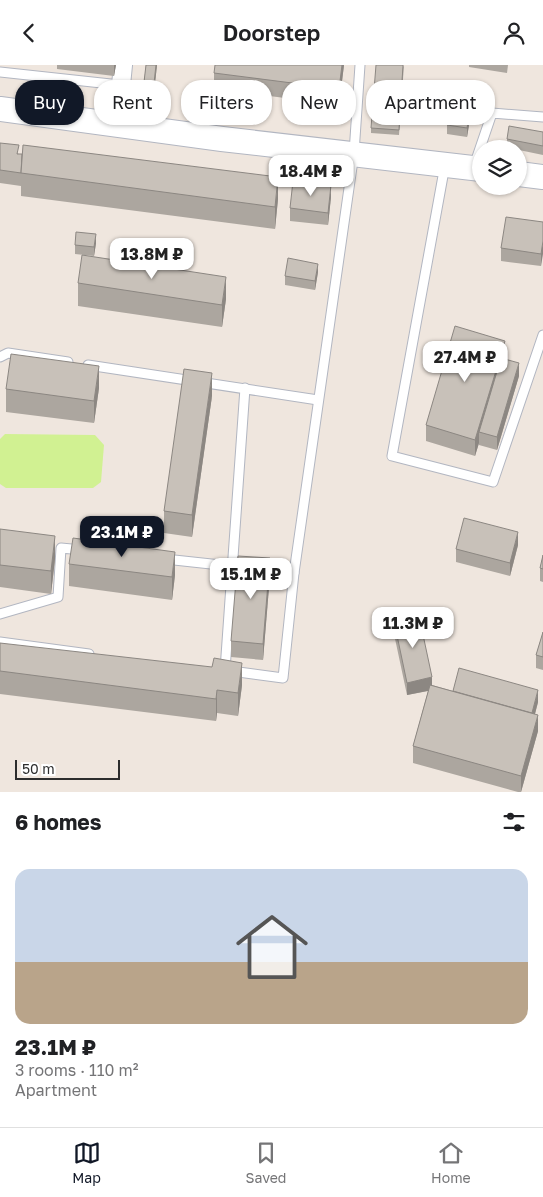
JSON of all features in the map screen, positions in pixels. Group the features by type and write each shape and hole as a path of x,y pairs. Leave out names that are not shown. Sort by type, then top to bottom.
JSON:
{"street":[{"path":"121,80 123,65"},
{"path":"0,109 94,122"},
{"path":"117,125 472,168"},
{"path":"527,175 543,177"}],"lane":[{"path":"215,669 283,678 294,573 354,153 360,65"},
{"path":"0,71 94,82"},
{"path":"485,140 492,113 543,117"},
{"path":"445,165 392,456 492,482 543,335"},
{"path":"0,357 8,353 318,400"},
{"path":"225,670 245,388"},
{"path":"0,613 58,597 61,548 90,551"},
{"path":"156,558 294,573"},
{"path":"0,643 98,655"}],"green space":[{"path":"5,434 95,435 104,445 101,482 93,488 6,488 0,484 0,439"}],"building":[{"path":"146,65 156,65 154,80 144,80"},
{"path":"215,65 342,65 340,80 282,80 282,82 214,73"},
{"path":"376,65 403,65 402,80 375,80"},
{"path":"371,125 399,125 399,130 371,128"},
{"path":"447,125 468,125 467,128"},
{"path":"509,126 543,132 543,146 527,143 527,140 507,139"},
{"path":"0,143 19,145 17,154 22,154 21,173 0,170"},
{"path":"23,145 278,177 275,207 21,173"},
{"path":"293,181 331,185 328,213 290,208"},
{"path":"506,217 543,222 541,254 501,248"},
{"path":"76,232 96,234 94,247 75,245"},
{"path":"82,255 226,277 222,305 78,283"},
{"path":"288,258 318,264 315,281 285,276"},
{"path":"455,326 505,341 475,440 426,425"},
{"path":"11,354 99,366 94,401 6,389"},
{"path":"501,358 519,363 497,437 479,432"},
{"path":"184,369 212,373 192,515 164,511"},
{"path":"464,518 518,532 510,563 456,549"},
{"path":"0,529 55,536 51,571 0,565"},
{"path":"73,538 175,552 172,577 69,564"},
{"path":"543,555 543,569 540,568"},
{"path":"238,556 270,558 263,644 231,641"},
{"path":"419,616 432,677 407,683 394,621"},
{"path":"543,632 543,657 536,655"},
{"path":"0,643 212,667 214,658 242,663 238,693 217,690 216,699 0,671"},
{"path":"459,668 538,690 532,713 453,691"},
{"path":"430,685 538,715 521,776 413,746"}]}
